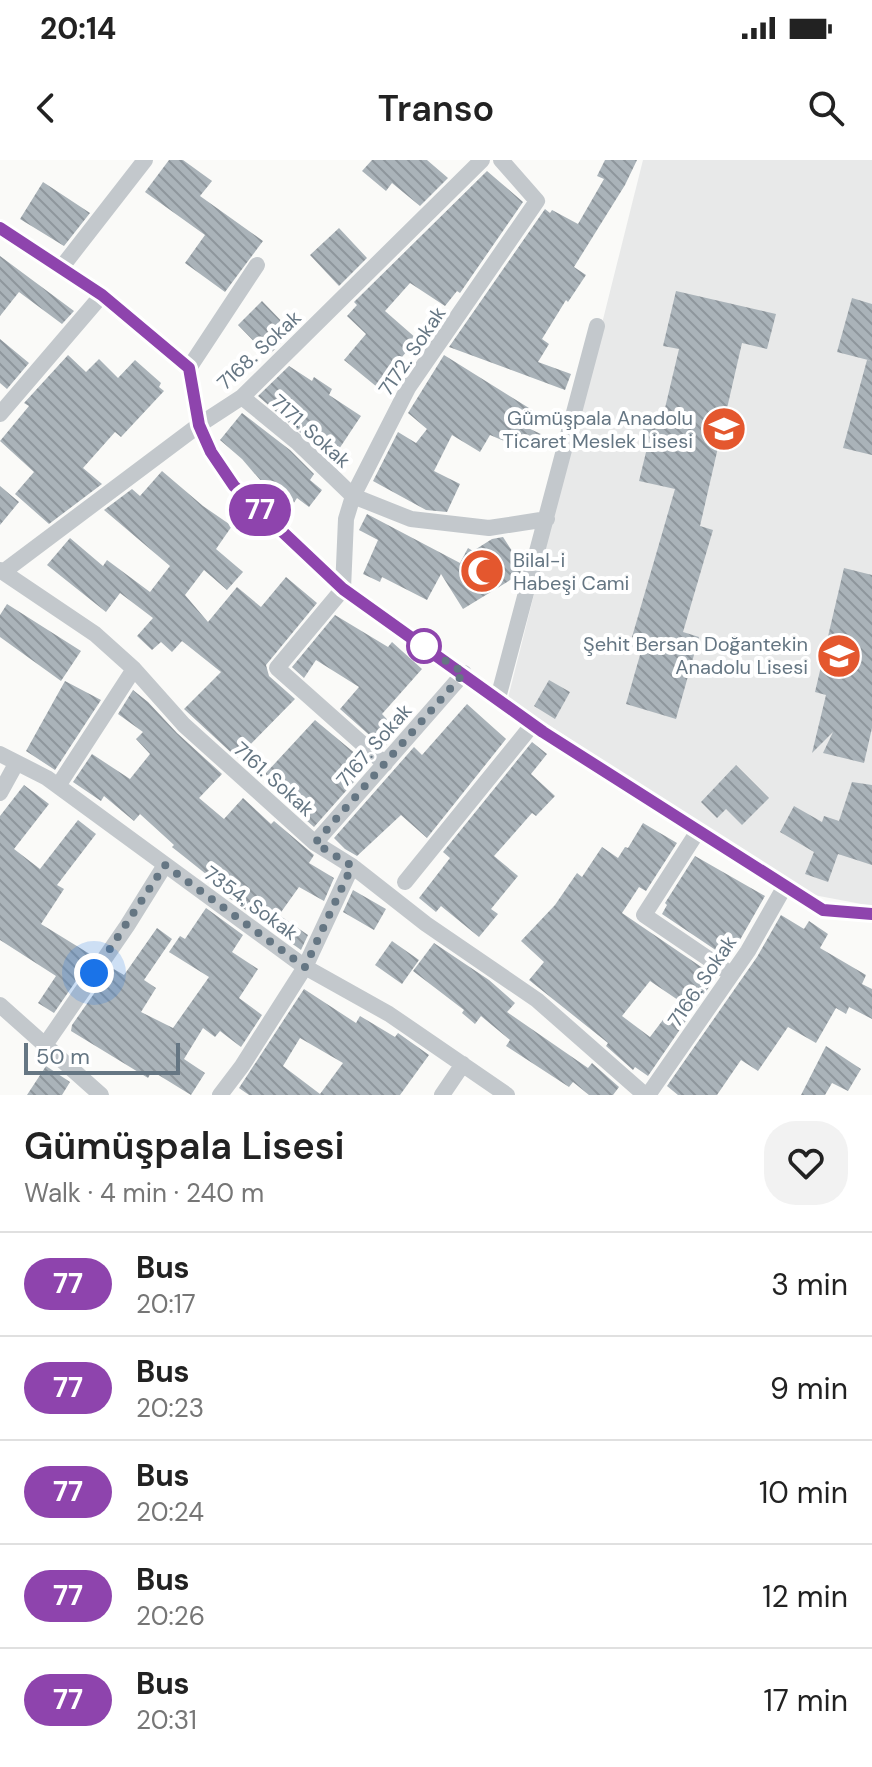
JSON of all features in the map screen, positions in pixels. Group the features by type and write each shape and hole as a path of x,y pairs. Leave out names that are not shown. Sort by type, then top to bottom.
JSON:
{"street":[{"path":"61,268 145,160"},
{"name":"7168. Sokak","path":"1,571 199,425 242,397 482,160"},
{"name":"7172. Sokak","path":"343,589 346,519 353,496 408,388 537,201 501,160"},
{"path":"0,228 102,295 189,368 199,425 211,452 234,486 343,589 533,724 823,910 872,914"},
{"path":"189,368 257,265"},
{"path":"0,414 102,295"},
{"path":"498,698 597,326"},
{"name":"7171. Sokak","path":"242,397 297,442 353,496"},
{"path":"353,496 411,519 489,528 547,519"},
{"name":"7161. Sokak","path":"1,571 95,634 134,669 184,725 315,843 352,866 426,924 537,1000 646,1095"},
{"path":"343,589 277,668 385,764"},
{"path":"58,786 134,669"},
{"name":"7167. Sokak","path":"315,843 464,673"},
{"path":"405,882 533,724"},
{"name":"7354. Sokak","path":"0,754 58,786 305,967 389,1014 507,1095"},
{"path":"0,793 16,764"},
{"path":"698,831 644,915 731,974"},
{"path":"45,1045 165,865"},
{"path":"220,1095 305,967 352,866"},
{"name":"7166. Sokak","path":"646,1095 748,951 785,886"},
{"path":"0,1005 101,1095"},
{"path":"442,1095 463,1064"}],"shaded area":[{"name":"Gümüşpala Anadolu Ticaret Meslek Lisesi","path":"643,160 872,160 872,906 803,893 508,698"}],"building":[{"path":"169,160 183,160 212,181 200,196 263,241 225,292 185,263 205,235 145,192"},
{"path":"372,160 427,160 448,178 420,206 392,183 386,191 362,171"},
{"path":"605,160 637,160 574,267 586,275 542,339 549,344 538,362 571,374 565,390 449,347 545,209 578,224 604,179 597,176"},
{"path":"487,171 523,202 460,293 457,291 445,306 410,283 385,311 417,339 377,387 344,360 366,334 347,316 357,305 354,302"},
{"path":"43,182 90,213 64,246 20,219"},
{"path":"339,228 367,258 339,286 310,255"},
{"path":"0,256 74,311 62,324 19,292 0,316"},
{"path":"676,291 776,314 767,349 742,343 700,526 713,530 683,632 699,637 676,719 626,704 644,641 632,637 675,489 639,481 647,448 639,446 645,422 661,425 679,349 663,346"},
{"path":"852,298 872,304 872,361 837,352"},
{"path":"262,301 292,332 268,356 238,325"},
{"path":"0,339 29,363 7,389 0,383"},
{"path":"68,355 86,372 99,359 118,378 135,360 161,383 159,387 164,391 121,437 115,432 83,468 102,484 49,524 15,494 34,472 0,441 29,406 24,403"},
{"path":"444,355 537,413 528,428 543,435 535,451 490,435 480,452 452,435 434,471 460,484 447,512 426,510 373,481 398,432 416,443 427,429 408,413"},
{"path":"867,360 872,361 872,455 843,448"},
{"path":"289,366 332,389 329,395 361,416 339,449 334,445 327,456 258,396"},
{"path":"242,413 290,450 314,474 310,480 322,490 309,507 297,498 288,512 242,459 220,440"},
{"path":"162,471 232,526 216,549 243,572 227,590 204,570 185,595 208,622 237,587 261,607 286,577 317,603 266,665 269,676 295,699 237,758 184,709 221,672 182,641 172,652 161,642 152,650 137,636 153,618 120,593 106,612 47,565 70,538 103,566 107,560 150,592 170,566 104,510 132,489 140,496"},
{"path":"0,486 19,502 0,525"},
{"path":"367,514 460,563 468,548 473,551 492,539 503,537 522,566 520,574 463,609 441,574 427,600 382,577 380,582 363,574 378,540 359,530"},
{"name":"Şehit Bersan Doğantekin Anadolu Lisesi","path":"844,568 872,575 872,728 864,763 823,753 833,732 812,753 826,695 815,692"},
{"path":"7,604 81,651 61,681 0,637 0,615"},
{"path":"335,615 388,647 392,642 422,669 382,714 398,731 384,748 340,709 359,687 316,660 304,678 292,667"},
{"path":"549,680 570,692 555,719 534,706"},
{"path":"65,681 101,700 55,770 26,751"},
{"path":"133,690 222,774 199,798 224,819 243,798 271,824 274,821 314,855 309,863 334,878 324,901 299,887 279,915 308,935 301,950 218,890 214,885 216,882 172,847 174,845 140,814 134,821 104,796 101,801 73,782 92,754 130,779 150,754 136,739 143,732 118,714"},
{"path":"467,704 506,739 427,838 401,815 357,856 345,849 334,838 414,747 422,755"},
{"path":"315,720 369,765 314,827 289,805 293,802 265,774"},
{"path":"532,742 547,754 531,774 555,796 536,816 532,813 494,856 518,876 491,909 498,914 479,937 441,906 436,912 419,898 450,858 443,852"},
{"path":"736,765 769,798 742,825 726,809 717,818 701,802"},
{"path":"852,782 872,785 872,865 838,854 828,882 805,874 814,852 780,832 794,806 822,822 824,816 839,821"},
{"path":"24,785 49,804 14,849 40,869 78,820 96,834 57,885 64,889 41,924 93,956 54,1013 38,1003 56,976 0,940 0,816"},
{"path":"643,823 677,843 646,891 639,887 622,913 716,977 648,1076 635,1067 633,1070 606,1046 608,1043 529,980 544,962 521,941 555,905 577,873 582,877 602,847 618,858 625,847 628,848","holes":["650,981 678,1000 650,1037 622,1016"]},
{"path":"695,856 765,896 729,959 662,914 667,905 665,903"},
{"path":"353,890 386,909 374,930 343,912"},
{"path":"206,908 243,935 232,952 258,969 239,998 262,1015 241,1047 220,1031 215,1037 203,1028 184,1059 205,1073 191,1095 152,1071 148,1078 71,1031 72,1025 112,968 124,975 157,928 172,939 144,980 156,988 141,1012 173,1028 209,977 169,952 180,936 185,939"},
{"path":"781,915 804,929 809,921 828,934 820,948 866,975 862,984 872,989 872,1019 849,1007 846,1014 836,1008 816,1043 788,1027 758,1071 741,1060 717,1095 678,1095 667,1086 757,957"},
{"path":"392,941 419,960 402,984 375,965"},
{"path":"434,943 489,980 515,1003 507,1012 588,1068 592,1063 619,1087 613,1095 589,1095 573,1082 569,1087 506,1046 510,1040 481,1016 475,1024 462,1013 464,1010 413,971"},
{"path":"304,989 356,1023 360,1016 395,1037 398,1033 429,1055 400,1095 249,1095 239,1088","holes":["300,1038 343,1063 320,1094 283,1066"]},
{"path":"826,1046 861,1069 848,1091 832,1083 825,1095 801,1095"},
{"path":"46,1066 70,1082 62,1095 27,1095"}],"bus line":[{"name":"77","path":"0,228 102,295 189,368 199,425 211,452 234,486 343,589 543,732 823,910 872,914"}],"place":[{"name":"Gümüşpala Anadolu Ticaret Meslek Lisesi","path":"724,429"},
{"name":"Bilal-i Habeşi Cami","path":"482,571"},
{"name":"Şehit Bersan Doğantekin Anadolu Lisesi","path":"839,656"}],"route":[{"path":"94,973 165,865 305,967 352,866 315,843 464,673 415,640 424,646"}]}
